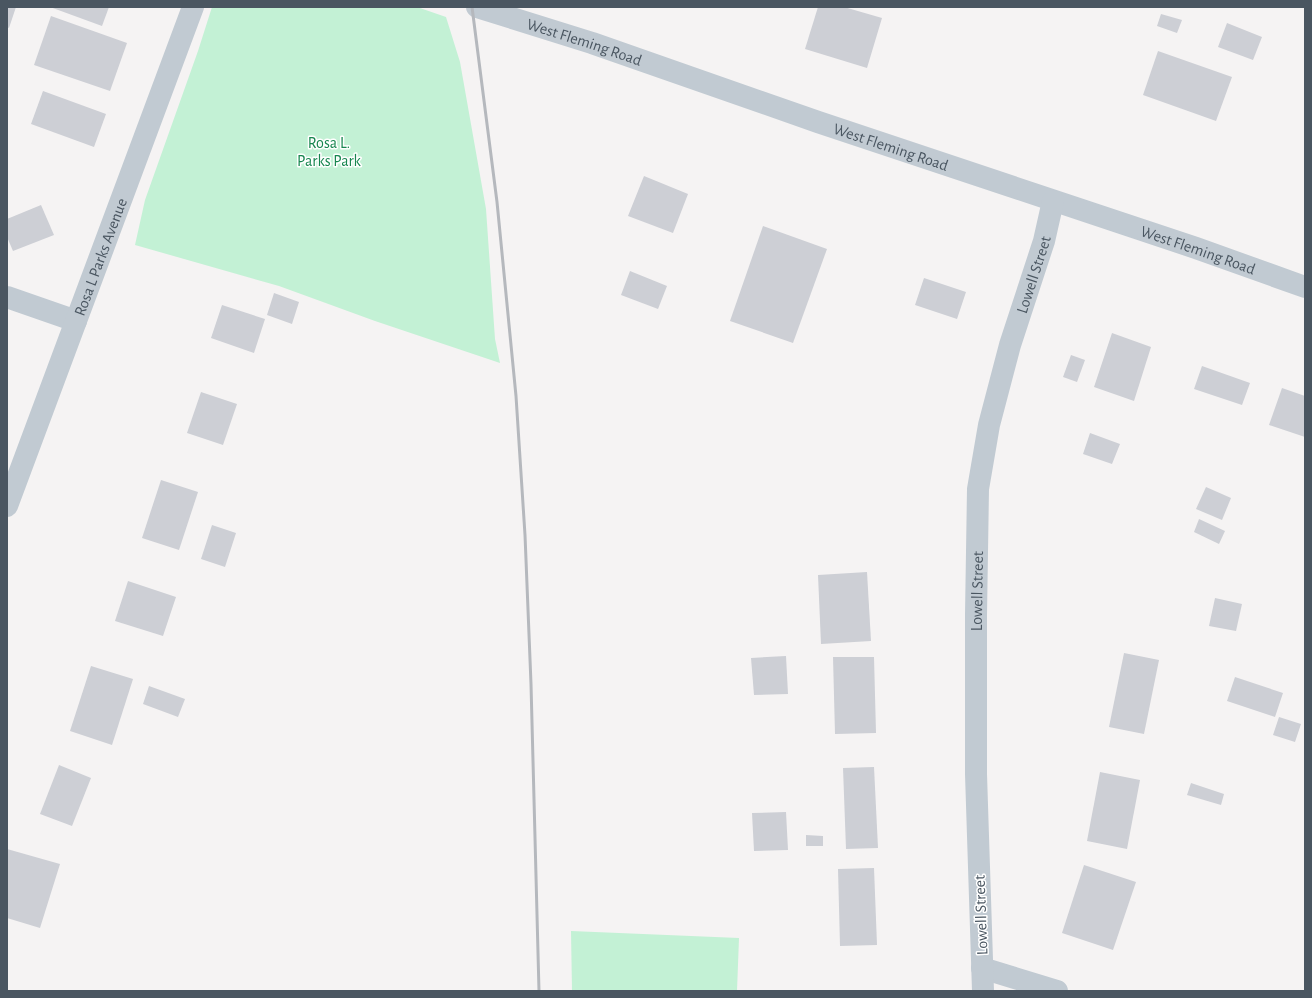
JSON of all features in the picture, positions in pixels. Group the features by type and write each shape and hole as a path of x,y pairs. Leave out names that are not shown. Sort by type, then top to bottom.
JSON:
{"street":[{"name":"Rosa L Parks Avenue","path":"7,506 193,7"},
{"name":"West Fleming Road","path":"477,7 592,42 818,122 1196,248 1305,287"},
{"name":"Lowell Street","path":"983,991 976,774 978,489 989,424 1010,345 1044,241 1053,201"},
{"path":"7,297 76,322"},
{"path":"982,968 1057,991"}],"green space":[{"name":"Rosa L. Parks Park","path":"212,7 417,7 446,17 460,62 486,209 495,339 500,363 375,321 279,286 135,245 145,200 198,51"},
{"path":"571,931 739,938 737,991 572,991"}],"building":[{"path":"7,7 16,7 9,28 7,27"},
{"path":"50,7 109,7 102,26"},
{"path":"818,7 844,7 882,18 867,68 805,49"},
{"path":"1161,14 1182,20 1177,33 1157,26"},
{"path":"51,16 127,43 110,91 34,65"},
{"path":"1227,23 1262,37 1253,60 1218,47"},
{"path":"1158,51 1232,77 1216,121 1143,95"},
{"path":"43,91 106,114 94,147 31,124"},
{"path":"644,176 688,194 673,233 628,216"},
{"path":"41,205 54,235 13,251 7,237 7,219"},
{"path":"763,226 827,249 793,343 730,321"},
{"path":"630,271 667,286 658,309 621,295"},
{"path":"924,278 966,292 957,319 915,305"},
{"path":"274,293 299,302 292,324 267,315"},
{"path":"222,305 265,319 254,353 211,338"},
{"path":"1112,333 1151,347 1134,401 1094,387"},
{"path":"1071,355 1085,360 1077,382 1063,377"},
{"path":"1202,366 1250,383 1242,405 1194,389"},
{"path":"1282,388 1305,396 1305,437 1269,425"},
{"path":"201,392 237,404 223,445 187,433"},
{"path":"1090,433 1120,444 1112,464 1083,454"},
{"path":"161,480 198,492 179,550 142,538"},
{"path":"1206,487 1231,498 1222,520 1196,509"},
{"path":"1199,519 1225,531 1219,544 1194,532"},
{"path":"212,525 236,533 225,567 201,559"},
{"path":"867,572 871,641 821,644 818,575"},
{"path":"128,581 176,597 163,636 115,621"},
{"path":"1215,598 1242,604 1236,631 1209,626"},
{"path":"1124,653 1159,660 1144,734 1109,727"},
{"path":"786,656 788,694 754,695 751,658"},
{"path":"833,657 874,657 876,733 835,734"},
{"path":"91,666 133,679 112,745 70,731"},
{"path":"1235,677 1283,693 1275,717 1227,701"},
{"path":"149,686 185,699 178,717 143,704"},
{"path":"1279,717 1301,724 1295,742 1273,735"},
{"path":"59,765 91,778 72,826 40,814"},
{"path":"874,767 878,848 846,849 843,768"},
{"path":"1100,772 1140,780 1127,849 1087,841"},
{"path":"1191,783 1224,794 1221,805 1187,795"},
{"path":"786,812 788,850 754,851 752,813"},
{"path":"806,835 823,836 823,846 806,846"},
{"path":"7,849 60,864 40,928 7,918"},
{"path":"1084,865 1136,882 1113,950 1062,933"},
{"path":"874,868 877,945 840,946 838,869"}],"railway":[{"path":"472,7 497,202 516,396 525,535 531,684 539,991"}]}
